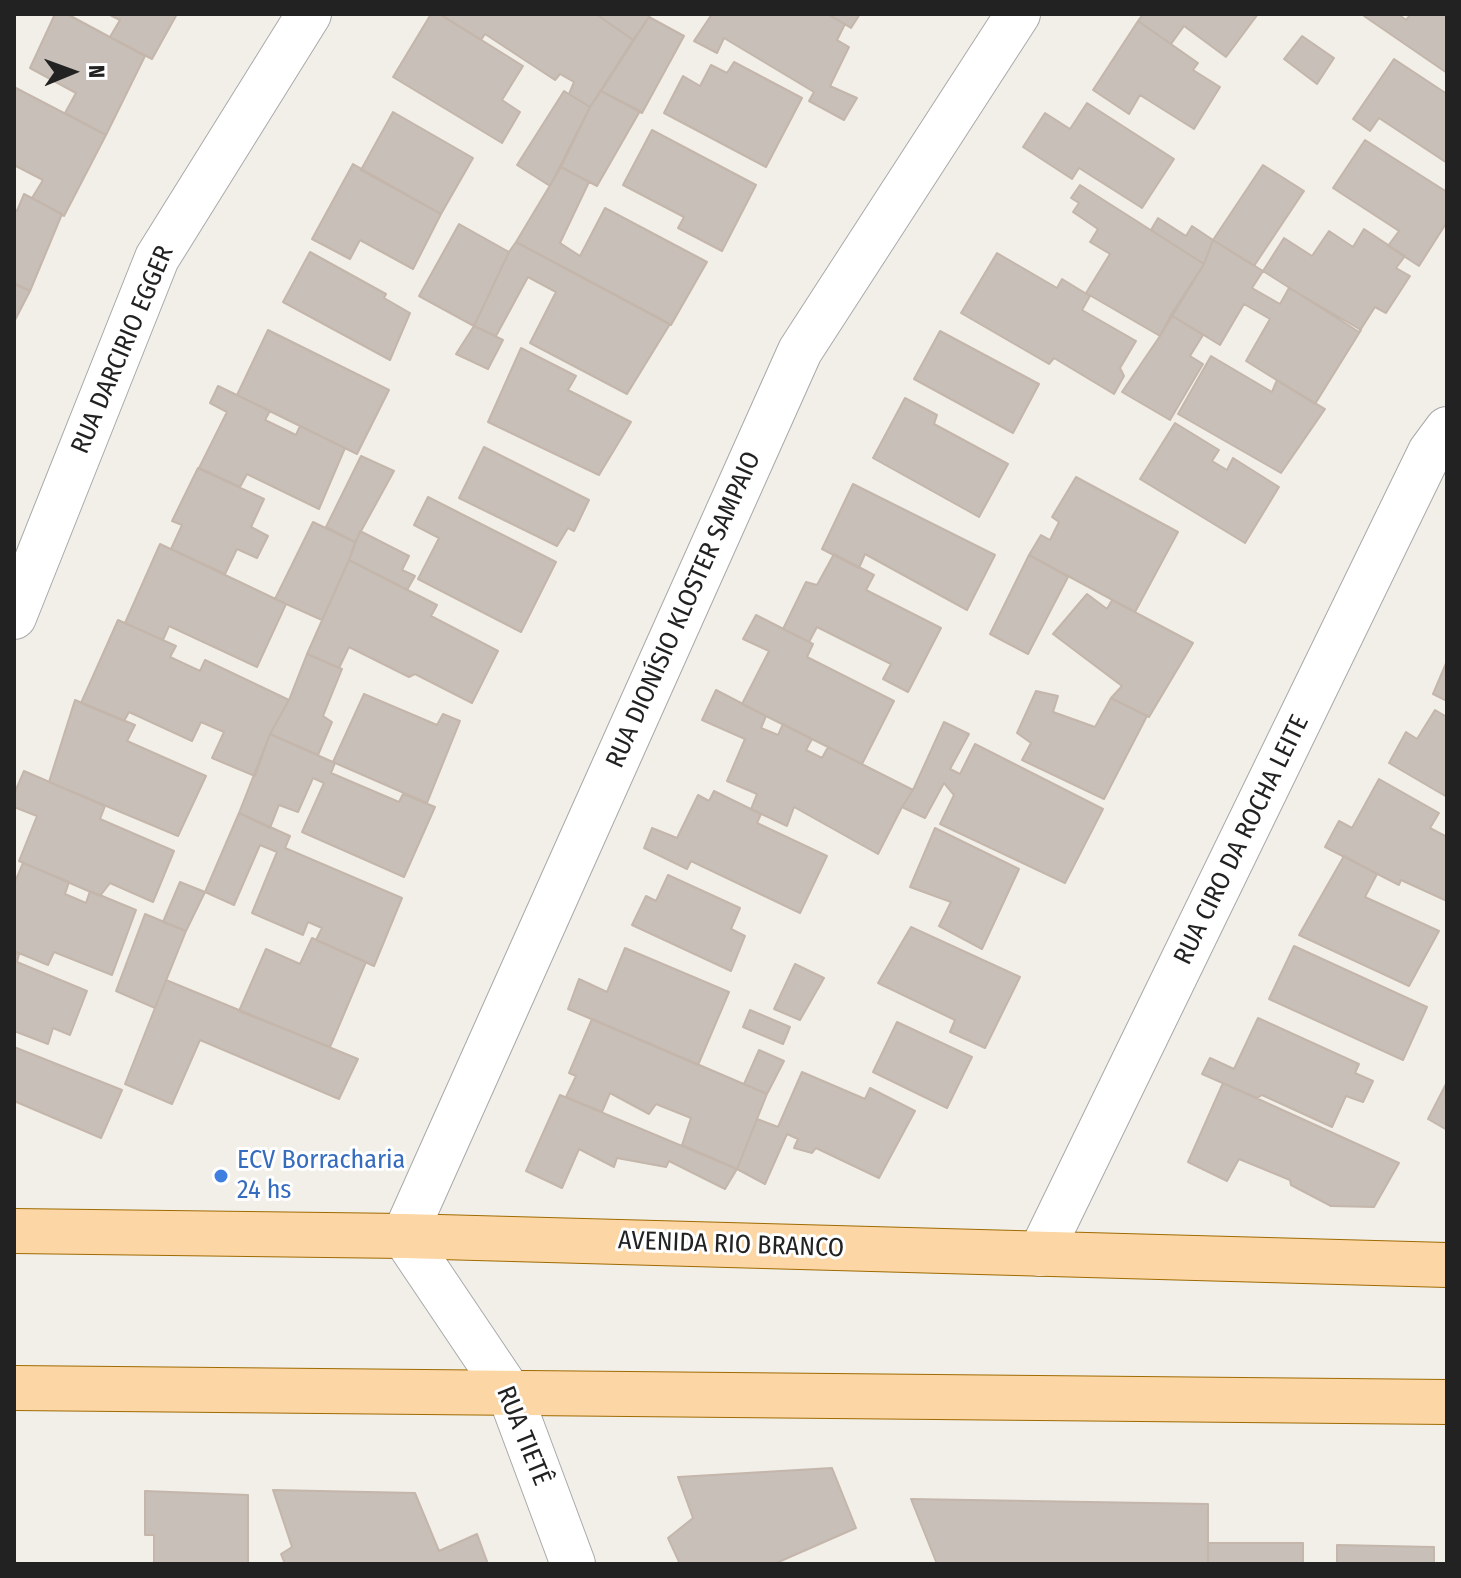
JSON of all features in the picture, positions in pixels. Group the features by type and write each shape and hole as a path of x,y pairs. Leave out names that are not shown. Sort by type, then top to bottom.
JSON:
{"main road":[{"name":"AVENIDA RIO BRANCO","path":"14,1231 404,1236 1447,1265"},
{"path":"14,1388 1447,1402"}],"street":[{"name":"RUA DARCIRIO EGGER","path":"14,617 157,258 309,14"},
{"name":"RUA DIONÍSIO KLOSTER SAMPAIO","path":"404,1236 800,351 1018,14"},
{"name":"RUA CIRO DA ROCHA LEITE","path":"1040,1254 1423,466 1447,429"},
{"name":"RUA TIETÊ","path":"404,1236 509,1392 573,1564"}],"building":[{"path":"55,14 67,14 145,56 106,135 65,113 76,93 30,68"},
{"path":"108,14 177,14 152,59 110,37 120,20"},
{"path":"431,14 440,14 523,66 502,100 520,112 502,143 393,77"},
{"path":"439,14 596,14 633,40 590,107 569,94 574,82 560,74 555,80 485,34 481,40"},
{"path":"596,14 651,14 633,40"},
{"path":"712,14 827,14 845,24 837,40 849,47 830,86 857,98 844,120 809,101 814,92 724,38 717,53 694,41"},
{"path":"828,14 860,14 851,28"},
{"path":"1143,14 1258,14 1226,57 1184,26 1171,44 1138,21"},
{"path":"1398,14 1406,20 1411,14 1447,14 1447,73 1364,16"},
{"path":"649,17 684,36 642,113 601,91"},
{"path":"1138,21 1198,63 1193,70 1220,87 1194,129 1140,95 1129,114 1093,90"},
{"path":"1302,36 1334,58 1317,84 1284,59"},
{"path":"1394,59 1447,94 1447,163 1379,118 1370,131 1353,119"},
{"path":"734,62 802,98 766,167 664,113 683,76 700,86 711,65 727,73"},
{"path":"14,87 106,135 64,216 32,198 43,180 14,165"},
{"path":"564,91 590,107 550,186 517,165"},
{"path":"601,91 640,111 597,186 561,167"},
{"path":"1087,103 1174,159 1142,208 1079,168 1072,179 1023,147 1045,113 1070,129"},
{"path":"393,112 473,158 441,214 361,170"},
{"path":"652,130 756,185 722,251 678,228 684,217 623,185"},
{"path":"1365,140 1447,192 1447,222 1419,266 1388,246 1399,231 1333,188"},
{"path":"353,164 441,214 413,269 360,240 350,259 312,239"},
{"path":"1263,165 1304,191 1254,266 1213,240"},
{"path":"561,167 589,182 560,243 580,256 605,208 707,262 671,325 516,242"},
{"path":"1080,185 1204,264 1160,336 1086,293 1110,254 1090,242 1098,229 1073,212 1079,203 1071,198"},
{"path":"24,194 62,214 30,291 14,283 14,210 17,211"},
{"path":"1158,218 1186,236 1192,226 1213,240 1204,264 1151,230"},
{"path":"459,224 509,252 474,326 419,296"},
{"path":"1364,229 1405,256 1396,268 1410,276 1386,313 1375,307 1359,332 1263,271 1284,238 1312,256 1329,231 1353,247"},
{"path":"1213,240 1263,271 1252,288 1280,304 1289,288 1361,330 1315,404 1246,361 1270,319 1244,304 1220,345 1171,315 1204,264"},
{"path":"516,242 670,324 627,394 530,343 556,292 528,277 496,336 474,326"},
{"path":"310,252 386,294 384,298 410,313 390,360 283,302"},
{"path":"997,253 1057,288 1062,279 1090,296 1082,310 1136,341 1120,368 1124,376 1114,394 1054,358 1049,364 961,313"},
{"path":"14,284 30,291 14,322"},
{"path":"1171,315 1203,335 1190,356 1203,364 1170,420 1122,392"},
{"path":"474,326 503,340 488,369 456,354"},
{"path":"268,330 389,390 357,454 237,395"},
{"path":"940,331 1039,384 1013,433 914,379"},
{"path":"521,348 576,376 568,390 631,422 599,475 488,422"},
{"path":"1211,356 1272,392 1277,380 1325,409 1281,473 1178,414"},
{"path":"218,386 270,411 265,420 296,435 300,426 345,448 319,509 247,474 240,487 199,468 227,412 210,403"},
{"path":"905,398 937,415 934,424 1008,464 979,517 873,458"},
{"path":"1175,423 1219,450 1212,461 1227,470 1233,458 1279,487 1245,543 1140,479"},
{"path":"484,447 589,500 574,531 568,528 557,546 459,498"},
{"path":"361,456 394,471 355,542 326,527"},
{"path":"198,468 264,499 251,527 268,536 257,558 237,549 225,574 171,549 182,525 172,521"},
{"path":"1076,477 1178,532 1135,612 1029,555 1041,535 1050,540 1059,522 1052,517"},
{"path":"853,484 995,555 967,610 865,554 859,568 822,549"},
{"path":"428,497 556,562 521,632 418,579 439,538 414,525"},
{"path":"313,522 355,542 322,620 275,599"},
{"path":"360,531 409,556 402,570 415,576 407,590 349,560"},
{"path":"160,544 286,604 257,667 169,626 163,640 125,623"},
{"path":"834,554 874,575 866,590 941,628 908,692 883,679 891,664 817,627 809,642 783,629 806,582 817,585"},
{"path":"1029,555 1068,577 1028,654 990,634"},
{"path":"349,560 437,605 431,616 498,651 472,703 415,674 409,677 349,647 339,668 307,654"},
{"path":"1087,594 1107,609 1112,600 1193,643 1149,717 1111,698 1122,686 1053,634"},
{"path":"756,615 813,644 807,657 894,701 862,764 742,704 769,651 743,639"},
{"path":"118,620 176,646 170,657 200,671 205,660 289,700 270,734 255,776 212,758 224,732 201,722 192,741 129,712 124,721 81,703"},
{"path":"307,654 342,669 323,716 332,722 318,755 270,734 289,700"},
{"path":"1447,661 1447,701 1433,694"},
{"path":"716,690 766,716 761,728 778,735 783,724 812,739 806,750 822,758 828,747 913,790 878,854 794,807 787,826 751,809 757,794 727,781 745,739 702,720"},
{"path":"1036,691 1058,696 1053,712 1095,727 1111,698 1147,716 1104,799 1022,760 1031,743 1017,733"},
{"path":"364,694 437,725 443,714 460,721 427,803 333,762"},
{"path":"75,700 135,725 127,741 206,776 178,836 49,782"},
{"path":"1435,710 1447,717 1447,797 1389,763 1406,732 1417,739"},
{"path":"944,722 969,734 950,769 960,774 975,744 1103,809 1065,883 940,824 954,795 944,783 925,818 902,807"},
{"path":"270,734 335,763 331,773 399,802 403,794 435,807 404,877 302,832 324,783 313,778 298,812 279,805 270,828 239,813"},
{"path":"24,771 105,806 100,819 174,851 153,902 110,883 100,896 19,861 37,816 14,807 14,794"},
{"path":"1379,779 1439,813 1430,828 1447,837 1447,901 1401,880 1399,885 1325,847 1339,821 1352,828"},
{"path":"714,791 761,814 757,823 827,856 800,913 691,861 687,869 644,848 652,828 677,838 698,795 709,801"},
{"path":"239,813 290,836 285,848 402,898 374,966 316,940 322,928 308,922 303,935 252,913 277,852 260,845 234,905 205,892"},
{"path":"935,828 1019,869 982,949 939,926 951,902 910,887"},
{"path":"1344,856 1377,874 1365,897 1439,931 1409,986 1299,935"},
{"path":"23,863 69,882 65,894 86,903 90,891 136,910 112,975 54,952 48,965 14,951 14,884"},
{"path":"668,875 740,908 731,929 745,936 731,971 632,925 646,896 656,901"},
{"path":"180,882 205,892 186,931 163,922"},
{"path":"145,914 186,931 155,1008 116,991"},
{"path":"911,927 1020,977 985,1048 950,1032 955,1020 878,983"},
{"path":"312,938 366,962 330,1047 239,1011 266,949 300,964"},
{"path":"1294,946 1427,1007 1403,1060 1269,999"},
{"path":"625,948 729,992 698,1065 568,1009 579,979 607,992"},
{"path":"14,952 19,954 17,962 87,991 70,1035 53,1028 48,1044 14,1031"},
{"path":"795,964 824,978 800,1020 774,1009"},
{"path":"166,980 358,1059 339,1099 200,1040 172,1104 125,1084"},
{"path":"750,1010 790,1027 783,1044 743,1027"},
{"path":"1258,1018 1359,1064 1355,1073 1373,1081 1363,1102 1346,1096 1332,1127 1262,1095 1257,1098 1202,1074 1210,1058 1234,1069"},
{"path":"592,1019 767,1094 737,1169 682,1145 691,1118 656,1104 649,1114 610,1093 602,1112 566,1097 576,1076 569,1073"},
{"path":"897,1022 972,1057 947,1108 873,1072"},
{"path":"14,1047 122,1090 101,1138 14,1101"},
{"path":"759,1050 784,1061 767,1094 744,1084"},
{"path":"802,1072 865,1099 870,1088 915,1111 879,1178 816,1148 812,1153 794,1148 798,1139 787,1134 765,1184 737,1169 757,1119 778,1127"},
{"path":"1447,1082 1447,1130 1428,1119"},
{"path":"1223,1083 1399,1163 1374,1207 1331,1206 1291,1185 1290,1180 1239,1159 1227,1181 1188,1162"},
{"path":"560,1095 737,1169 725,1189 669,1161 666,1167 617,1158 614,1167 579,1149 562,1188 526,1171"},
{"path":"832,1468 856,1528 774,1564 680,1564 668,1538 693,1518 678,1477"},
{"path":"273,1490 415,1493 439,1551 477,1534 488,1564 285,1564 281,1554 292,1547"},
{"path":"145,1491 248,1495 248,1564 154,1564 154,1535 145,1535"},
{"path":"911,1499 1208,1504 1208,1564 937,1564"},
{"path":"1208,1543 1303,1543 1303,1564 1208,1564"},
{"path":"1337,1545 1434,1547 1434,1564 1337,1564"}],"place":[{"name":"ECV Borracharia 24 hs","path":"221,1176"}]}
